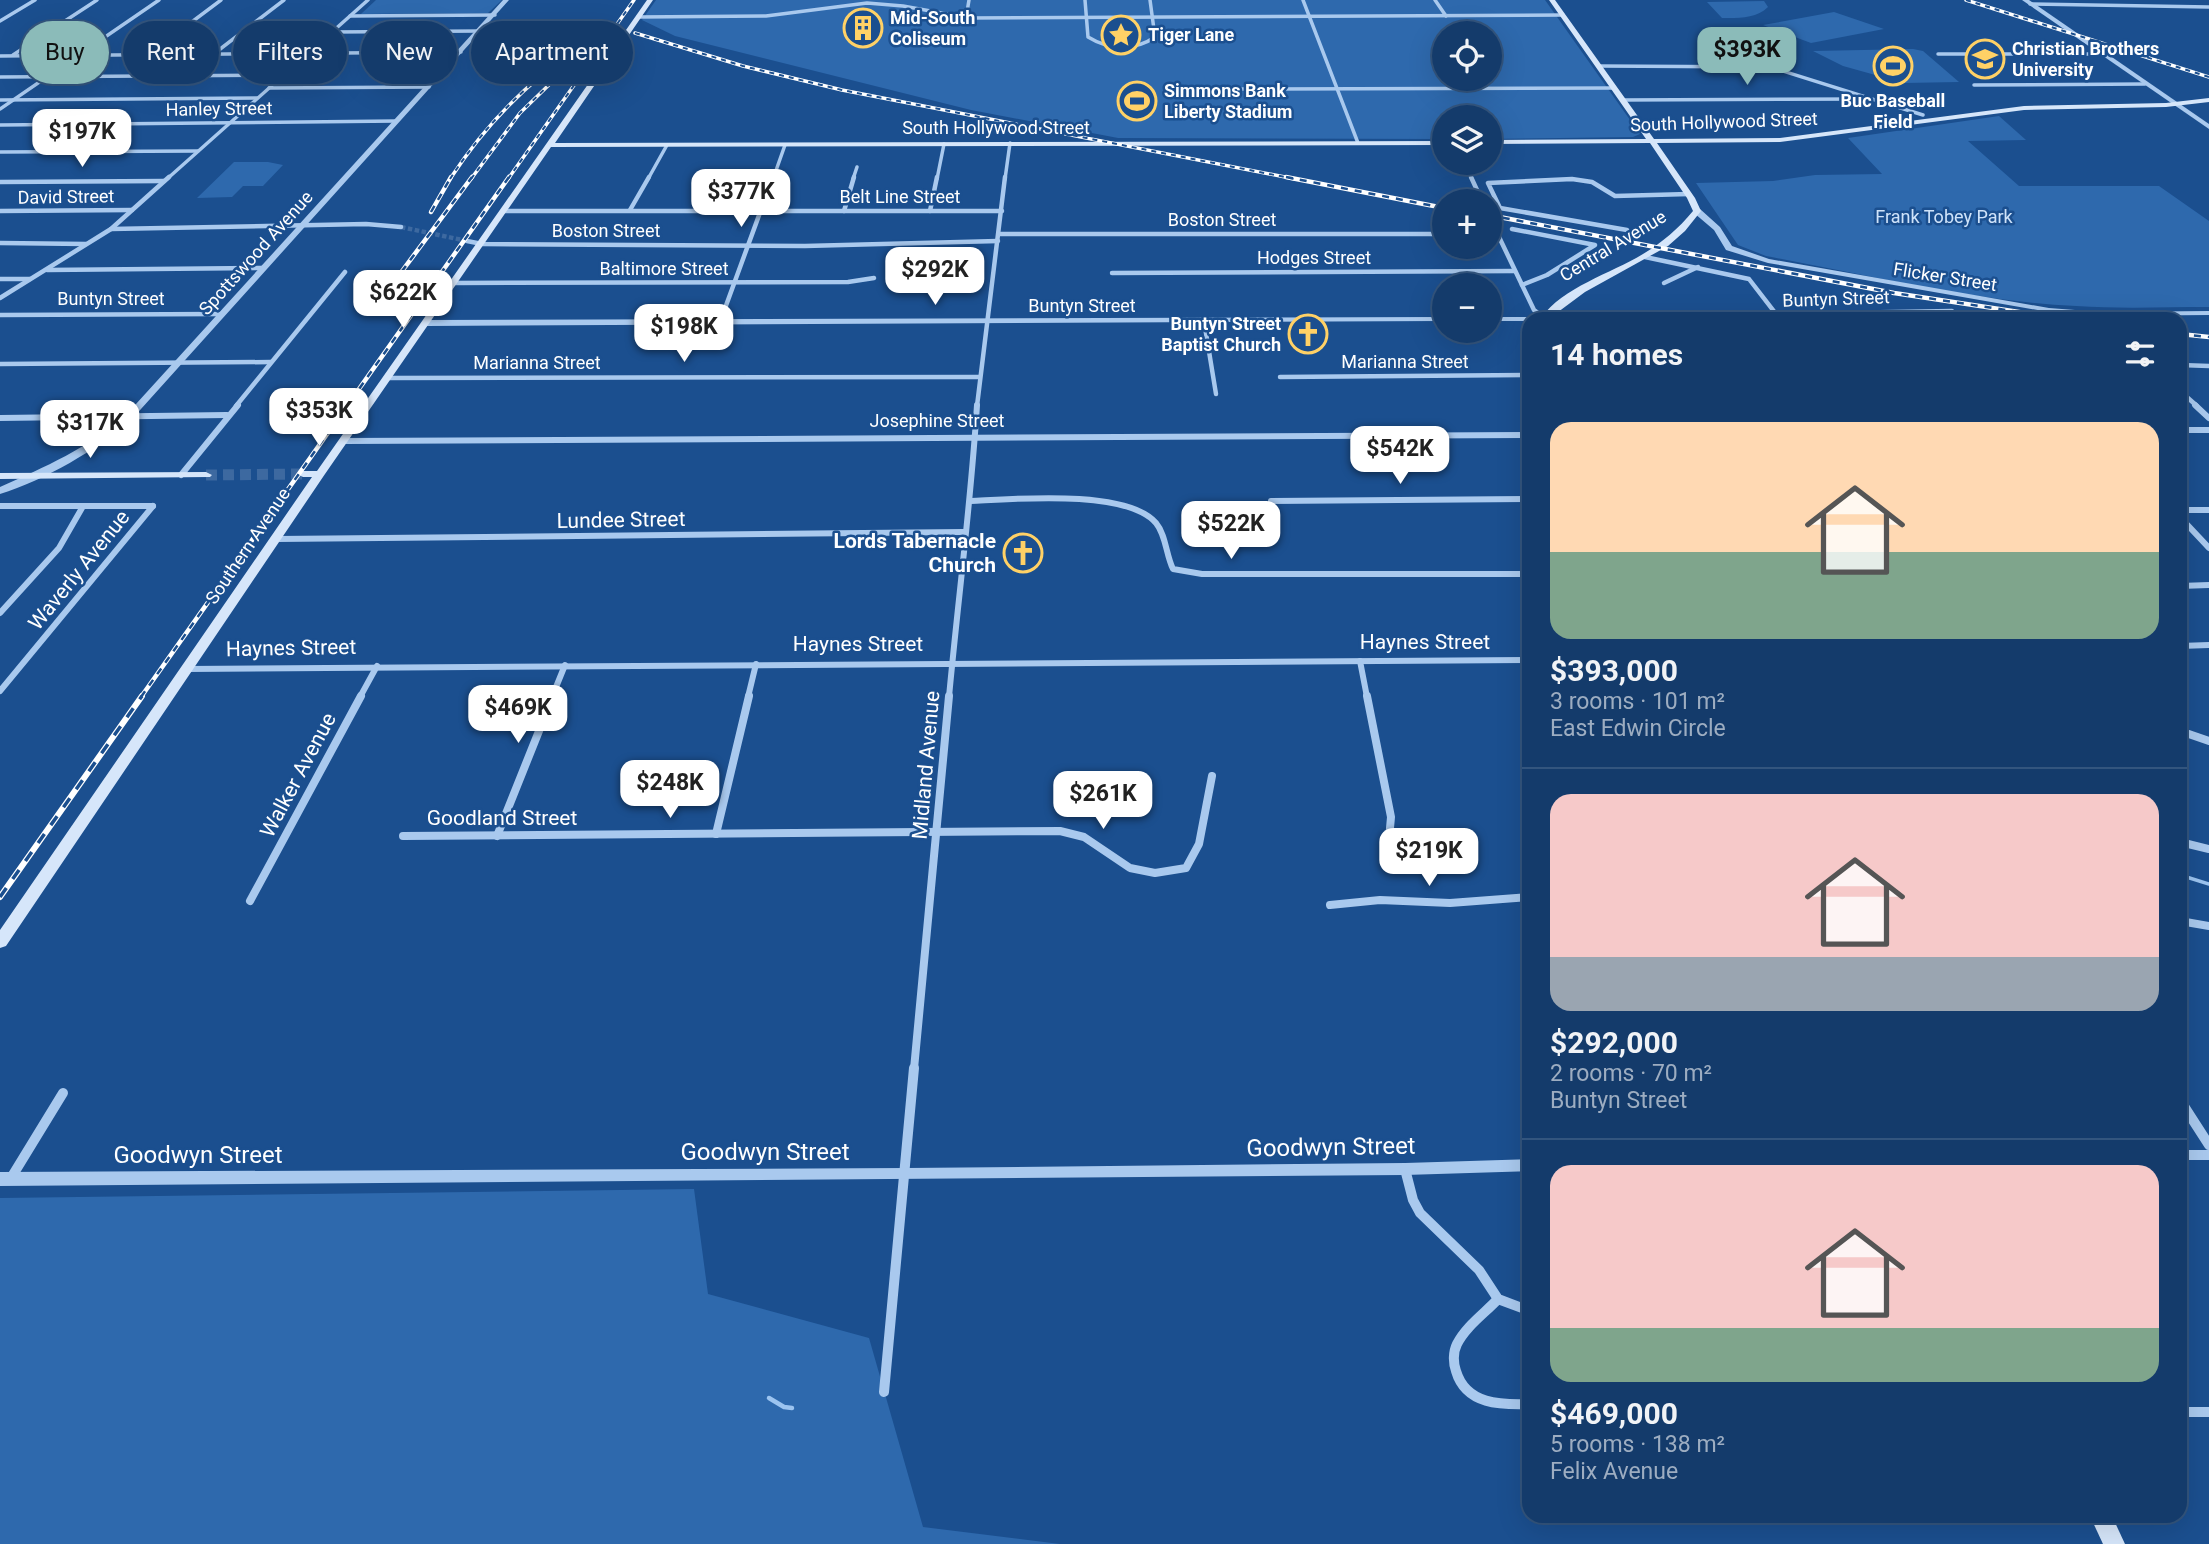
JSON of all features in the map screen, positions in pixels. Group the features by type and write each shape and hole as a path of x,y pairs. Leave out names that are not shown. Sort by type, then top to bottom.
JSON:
{"main road":[{"name":"Southern Avenue","path":"0,942 320,474 650,0"},
{"name":"Central Avenue","path":"1552,0 1689,194 1696,211 1686,228 1645,257 1574,295 1553,312"},
{"name":"South Hollywood Street","path":"1502,142 1780,141 2024,108 2177,104 2209,100"},
{"name":"South Hollywood Street","path":"549,145 1432,143"},
{"path":"303,474 320,474"},
{"path":"0,477 206,475"},
{"path":"2104,1523 2115,1544"}],"street":[{"path":"0,21 35,0"},
{"path":"11,56 97,0"},
{"path":"109,34 159,0"},
{"path":"193,21 221,0"},
{"path":"219,50 284,0"},
{"path":"344,21 368,0"},
{"name":"Spottswood Avenue","path":"489,21 506,0"},
{"path":"965,18 969,0"},
{"path":"1085,0 1087,35 1097,43 1122,46 1146,43 1155,35 1150,0"},
{"path":"1304,0 1358,143"},
{"path":"1435,0 1446,16"},
{"path":"2149,0 2158,6"},
{"path":"2027,2 2209,7"},
{"path":"2027,2 2209,127"},
{"path":"638,17 766,16 842,5 877,4 965,18 1563,15"},
{"path":"350,16 495,15"},
{"path":"347,32 471,31"},
{"name":"Spottswood Avenue","path":"0,491 97,444 129,417 471,41"},
{"path":"347,53 461,52"},
{"path":"1938,54 2101,54"},
{"path":"0,56 21,56"},
{"path":"1599,66 1770,67 1923,115"},
{"path":"109,76 233,75"},
{"path":"0,77 21,77"},
{"path":"0,110 37,84"},
{"path":"0,298 111,229 275,84"},
{"path":"1974,85 2145,84"},
{"path":"269,89 429,87"},
{"path":"1242,89 1614,88"},
{"path":"0,100 258,98"},
{"path":"1623,100 1871,99"},
{"name":"Hanley Street","path":"0,125 396,121"},
{"name":"Midland Avenue","path":"884,1392 964,533 971,500 979,377 1010,143"},
{"path":"930,211 944,144"},
{"path":"630,210 667,145"},
{"path":"720,322 785,145"},
{"path":"0,152 199,151"},
{"path":"844,211 857,167"},
{"path":"1627,230 1500,208 1487,185 1492,181 1578,179 1597,183 1609,195 1615,196 1689,194"},
{"path":"0,182 165,181"},
{"name":"David Street","path":"0,211 133,210"},
{"name":"Belt Line Street","path":"503,211 1002,211"},
{"name":"Flicker Street","path":"1696,211 1717,229 1729,248 1747,256 2049,310 2075,312"},
{"path":"111,229 366,224 401,228"},
{"path":"1512,229 1595,245 1547,275 1522,285"},
{"name":"Boston Street","path":"467,241 482,244 919,245 999,238 1432,234"},
{"path":"1502,242 1537,312"},
{"path":"0,243 86,244"},
{"path":"1645,257 1747,279 1775,312"},
{"path":"1664,284 1675,281 1698,267"},
{"path":"45,270 264,268"},
{"path":"181,475 345,271"},
{"name":"Hodges Street","path":"1112,273 1516,271"},
{"name":"Baltimore Street","path":"454,283 848,282 874,278"},
{"path":"0,279 31,279"},
{"name":"Buntyn Street","path":"1923,312 1953,312"},
{"name":"Flicker Street","path":"2187,313 2209,313"},
{"name":"Buntyn Street","path":"0,315 222,314"},
{"name":"Buntyn Street","path":"426,323 1432,319"},
{"path":"1502,319 1522,319"},
{"path":"1205,321 1216,394"},
{"path":"0,364 271,362"},
{"path":"2187,365 2209,366"},
{"name":"Marianna Street","path":"1280,377 1522,375"},
{"name":"Marianna Street","path":"389,378 979,377"},
{"path":"2187,398 2209,418"},
{"path":"0,418 227,415"},
{"path":"2187,430 2209,430"},
{"name":"Josephine Street","path":"344,441 1522,435"},
{"path":"1271,501 1522,499"},
{"path":"971,500 1078,500 1108,502 1140,510 1157,523 1166,556 1173,569 1202,574 1522,574"},
{"path":"0,506 82,508 59,548 0,613"},
{"name":"Waverly Avenue","path":"2,690 153,506 82,508"},
{"path":"2187,510 2209,510"},
{"path":"2187,524 2209,548"},
{"name":"Lundee Street","path":"278,539 964,533"},
{"path":"2187,586 2209,585"},
{"path":"2187,646 2209,645"},
{"name":"Haynes Street","path":"187,669 1522,660"},
{"path":"1360,662 1391,817 1389,839"},
{"path":"716,834 756,664"},
{"path":"496,836 565,665"},
{"name":"Walker Avenue","path":"250,901 377,666"},
{"path":"2187,733 2209,741"},
{"name":"Goodland Street","path":"403,836 1060,831 1084,837 1130,867 1155,873 1186,868 1199,844 1212,775"},
{"path":"2187,844 2209,849"},
{"path":"1330,905 1380,900 1450,903 1522,898"},
{"path":"2187,921 2209,926"},
{"path":"6,1179 63,1093"},
{"path":"2187,1111 2209,1145"},
{"path":"2187,1155 2209,1155"},
{"name":"Goodwyn Street","path":"6,1179 1405,1170 1522,1165"},
{"path":"1405,1170 1420,1213 1479,1270 1498,1299 1522,1308"},
{"path":"1498,1299 1457,1345 1455,1368 1467,1391 1477,1398 1502,1405 1522,1404"},
{"path":"2187,1412 2209,1412"}],"green space":[{"path":"376,0 502,0 488,13 361,14"},
{"path":"656,0 1545,0 1640,134 1633,137 1502,139 1502,105 1432,105 1432,139 1118,138 971,110 675,36 642,20"},
{"path":"1764,1 1768,7 1763,11 1752,16 1734,18 1722,18 1707,2"},
{"path":"1834,12 1884,29 1811,43 1763,25"},
{"name":"Buc Baseball Field","path":"1813,51 1923,51 1959,82 1904,83 1843,66"},
{"name":"Frank Tobey Park","path":"1999,116 2026,140 1968,141 2019,186 2159,186 2209,221 2209,307 2093,307 1998,299 1766,256 1738,245 1696,183 1773,181 1815,175 1882,174 1848,138"},
{"path":"234,162 283,165 263,186 243,186 232,197 197,198"},
{"path":"694,1189 708,1294 869,1338 923,1527 1060,1544 0,1544 0,1198"}],"waterway":[{"path":"2187,877 2209,884"},
{"path":"769,1398 784,1407 792,1408"}],"tunnel":[{"path":"401,227 467,241"},
{"path":"206,475 303,474"}],"railway":[{"path":"508,179 634,0"},
{"path":"1966,0 2209,77"},
{"path":"635,33 743,66 842,90 1295,179"},
{"path":"450,179 476,142 531,84"},
{"path":"471,179 520,113 550,84"},
{"path":"431,212 451,177"},
{"path":"385,294 472,177"},
{"path":"141,697 509,177"},
{"path":"1286,177 1432,206"},
{"path":"1502,218 1894,293 2019,312"},
{"path":"2187,335 2209,337"},
{"path":"0,897 142,696"}],"place":[{"name":"Mid-South Coliseum","path":"863,28"},
{"name":"Tiger Lane","path":"1121,35"},
{"name":"Christian Brothers University","path":"1985,59"},
{"name":"Buc Baseball Field","path":"1893,66"},
{"name":"Simmons Bank Liberty Stadium","path":"1137,101"},
{"name":"Buntyn Street Baptist Church","path":"1308,334"},
{"name":"Lords Tabernacle Church","path":"1023,553"}]}
